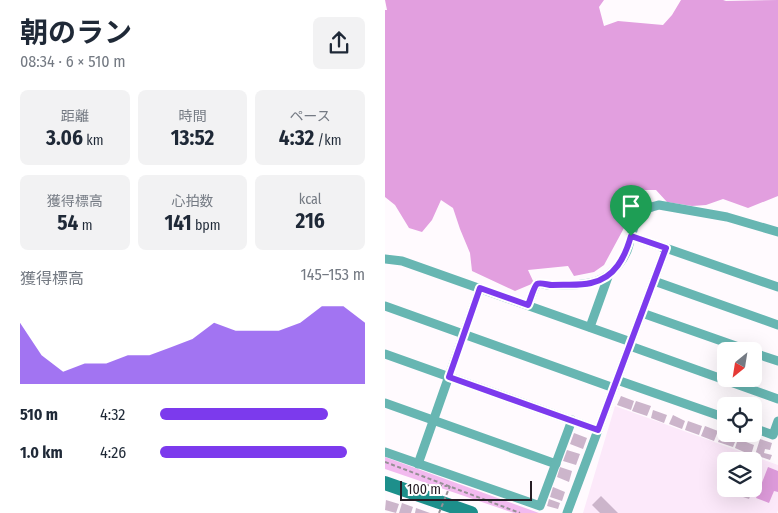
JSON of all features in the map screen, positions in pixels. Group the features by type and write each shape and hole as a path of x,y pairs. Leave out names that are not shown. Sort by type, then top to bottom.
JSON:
{"street":[{"path":"528,305 535,287 539,283 549,285 585,284 592,283 609,274 627,252 638,217 646,209 659,205 727,217 778,232"},
{"path":"631,236 778,287"},
{"path":"567,513 666,248"},
{"path":"385,259 402,261 590,327 778,399"},
{"path":"590,327 609,274"},
{"path":"654,281 778,325"},
{"path":"418,464 480,288"},
{"path":"385,306 464,334 717,415"},
{"path":"642,313 724,342"},
{"path":"385,354 598,430"},
{"path":"763,356 778,361"},
{"path":"385,402 556,464"},
{"path":"385,452 540,506 572,420"},
{"path":"762,431 773,435 778,420"},
{"path":"385,483 471,513"}],"path":[{"path":"385,462 520,513"},
{"path":"424,486 426,484 450,486"},
{"path":"439,513 450,486"}],"shaded area":[{"path":"385,0 604,0 599,7 604,26 618,21 663,25 681,0 778,0 778,196 748,208 723,199 706,205 692,206 667,202 656,190 640,190 631,215 604,265 594,272 574,276 568,266 528,270 534,283 515,291 472,271 470,253 453,208 441,200 432,220 422,232 409,228 395,205 385,197 385,10 387,10"},
{"path":"615,406 742,452 717,452 717,497 762,497 762,459 778,465 777,513 583,513"},
{"path":"385,457 539,513 514,513 385,469"},
{"path":"768,467 778,471 778,492 774,491 769,503 756,498 762,497 762,482"}],"building":[{"path":"621,396 634,401 631,410 617,405"},
{"path":"636,401 651,406 647,416 632,411"},
{"path":"653,410 667,415 664,423 651,418"},
{"path":"673,415 685,421 682,429 669,424"},
{"path":"688,421 702,426 699,435 685,430"},
{"path":"705,426 717,431 714,441 701,436"},
{"path":"574,433 587,438 583,449 570,444"},
{"path":"762,440 772,443 770,450 765,449 764,453 772,455 770,460 762,457 762,452 756,452 759,442 762,442"},
{"path":"718,442 735,442 733,447"},
{"path":"737,442 746,442 754,445 752,452 744,452 735,448"},
{"path":"567,450 580,454 576,465 563,461"},
{"path":"560,467 572,471 569,482 557,477"},
{"path":"553,487 565,492 562,501 550,497"},
{"path":"601,496 618,513 600,513 592,505"},
{"path":"549,499 560,503 558,509 547,506"},
{"path":"386,500 399,504 396,513 385,510"},
{"path":"402,503 413,507 411,513 399,513"},
{"path":"416,508 430,513 415,513"}],"route":[{"path":"631,236 666,248 598,430 449,377 480,288 528,305 535,287 539,283 549,285 592,283 607,276 619,264 627,252 631,236"}]}
